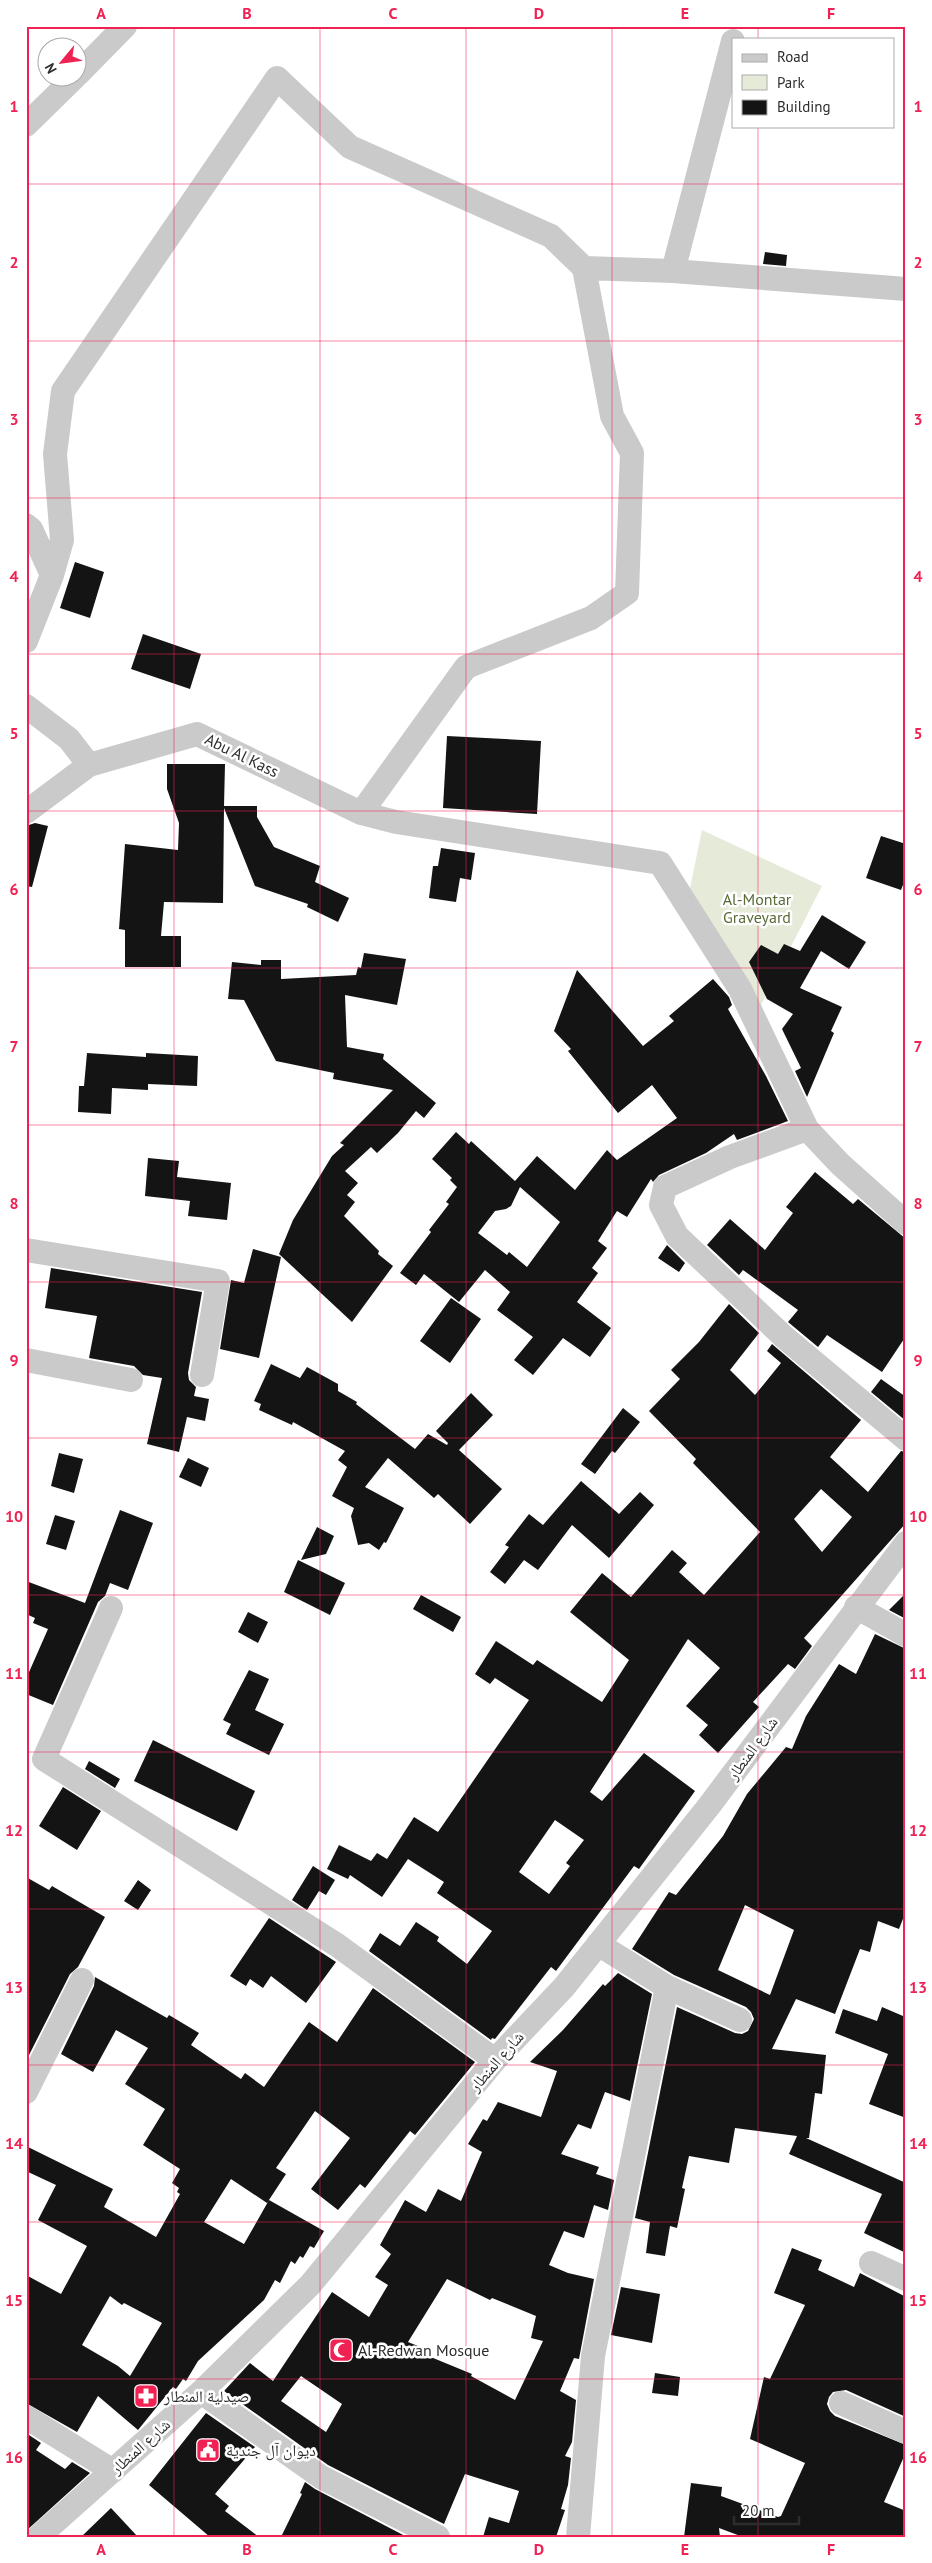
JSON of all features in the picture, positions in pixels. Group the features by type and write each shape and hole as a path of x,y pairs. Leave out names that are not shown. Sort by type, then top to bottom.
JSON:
{"street":[{"path":"88,64 125,26"},
{"path":"673,272 732,48"},
{"path":"26,641 52,575 62,540 55,454 63,391 277,78 350,146 551,236 584,268 612,416 632,453 628,593 591,618 466,667 361,812"},
{"path":"26,125 64,88"},
{"path":"584,268 673,272 906,289"},
{"path":"26,525 31,530 52,575"},
{"path":"26,706 69,739 89,766"},
{"name":"Abu Al Kass","path":"26,812 89,766 197,734 361,812 396,822 660,863 740,989 807,1129 840,1164 906,1223"},
{"path":"807,1129 693,1172 665,1188 661,1205 677,1236 784,1337 906,1439"},
{"path":"26,1250 218,1281 202,1375"},
{"path":"26,1360 131,1380"},
{"name":"شارع المنطار","path":"38,2537 201,2392 310,2285 495,2060 564,1987 708,1806 906,1543"},
{"path":"856,1607 906,1635"},
{"path":"111,1608 44,1759 336,1946 495,2060"},
{"path":"598,1944 667,1987 740,2020"},
{"path":"26,2092 82,1980"},
{"path":"578,2537 593,2356 667,1987"},
{"path":"871,2263 906,2278"},
{"path":"201,2392 321,2477 438,2537"},
{"path":"841,2403 906,2432"},
{"path":"26,2417 113,2471"}],"green space":[{"name":"Al-Montar Graveyard","path":"702,830 822,886 761,1005 690,888"}],"building":[{"path":"765,252 787,255 786,266 763,264"},
{"path":"75,562 104,572 90,618 60,608"},
{"path":"143,634 201,654 190,689 131,669"},
{"path":"447,736 541,741 537,814 443,808"},
{"path":"167,764 225,764 224,806 257,806 257,817 274,847 320,866 315,882 349,898 338,922 307,907 308,904 255,886 224,808 223,903 164,902 161,936 181,936 181,967 125,967 125,930 119,929 125,844 178,850 179,823 167,789"},
{"path":"35,823 48,826 32,887 26,886 26,826"},
{"path":"881,836 906,844 906,877 901,890 866,878"},
{"path":"441,848 475,853 471,880 460,878 456,902 429,898 433,866 438,866"},
{"path":"822,915 866,942 849,969 821,951 800,988 842,1007 831,1031 834,1033 807,1097 795,1071 801,1068 782,1029 793,1014 767,999 749,962 761,945 778,954 784,944 800,951"},
{"path":"364,953 406,959 397,1005 345,995 347,1047 384,1054 383,1059 436,1103 424,1118 416,1111 398,1133 377,1153 371,1147 345,1171 358,1183 347,1195 355,1202 344,1216 379,1251 378,1254 393,1266 352,1322 279,1254 293,1220 332,1156 344,1145 340,1143 393,1090 333,1079 334,1073 276,1061 244,1000 228,999 232,962 261,965 261,960 281,960 281,979 356,975 358,967 361,968"},
{"path":"577,970 643,1046 674,1021 669,1016 713,979 729,997 732,1005 728,1009 766,1076 788,1121 737,1140 734,1134 706,1153 659,1175 653,1182 651,1179 627,1217 617,1211 598,1241 607,1248 592,1268 598,1273 577,1302 611,1328 590,1357 563,1338 533,1375 514,1360 533,1337 497,1310 510,1292 485,1270 459,1302 424,1274 416,1285 400,1273 431,1232 429,1230 449,1204 446,1202 457,1187 450,1180 452,1178 432,1159 456,1132 469,1144 471,1141 515,1181 537,1156 575,1190 607,1150 617,1160 677,1118 652,1085 618,1113 568,1051 571,1049 554,1031","holes":["520,1187 560,1222 527,1267 509,1252 507,1255 478,1233 495,1211 511,1206"]},
{"path":"87,1053 146,1057 146,1053 198,1056 197,1086 148,1084 148,1090 112,1088 111,1114 78,1112 79,1086 84,1086"},
{"path":"148,1158 179,1161 177,1177 231,1183 227,1220 188,1216 190,1201 145,1196"},
{"path":"815,1172 853,1204 858,1199 906,1239 906,1336 882,1372 827,1335 818,1347 788,1322 798,1310 743,1270 739,1275 707,1245 730,1219 765,1250 793,1213 786,1207"},
{"path":"667,1245 685,1263 679,1272 658,1258"},
{"path":"253,1249 281,1257 259,1358 220,1349 231,1280 244,1283"},
{"path":"51,1268 202,1292 188,1373 189,1380 196,1387 194,1396 209,1399 205,1421 187,1417 179,1452 147,1444 162,1378 143,1375 134,1366 89,1358 97,1316 45,1308"},
{"path":"451,1298 481,1319 450,1363 420,1341"},
{"path":"729,1304 759,1333 730,1370 755,1395 781,1363 767,1351 772,1344 861,1420 830,1457 868,1492 901,1451 906,1452 906,1523 804,1638 812,1646 795,1669 788,1664 753,1702 759,1707 718,1753 699,1735 708,1725 686,1706 720,1668 688,1639 590,1792 602,1801 644,1753 695,1791 639,1869 634,1866 556,1971 551,1967 495,2039 492,2038 491,2040 369,1951 380,1933 400,1946 416,1922 439,1937 437,1941 467,1964 492,1931 437,1893 444,1882 408,1859 382,1897 350,1875 348,1879 327,1869 339,1845 371,1861 377,1853 387,1859 414,1817 438,1832 529,1700 495,1678 490,1684 475,1674 496,1641 533,1665 537,1660 602,1702 629,1660 570,1612 602,1573 631,1597 672,1550 687,1563 679,1572 704,1595 760,1532 693,1463 696,1459 649,1411 680,1379 671,1370 699,1342","holes":["821,1489 852,1517 822,1552 794,1519","555,1820 584,1840 566,1863 570,1866 549,1894 519,1872"]},
{"path":"271,1364 300,1378 307,1367 338,1384 338,1391 357,1402 356,1404 415,1449 428,1434 447,1445 448,1443 436,1431 471,1393 493,1415 459,1450 502,1489 470,1524 438,1494 434,1498 388,1458 365,1487 404,1508 386,1543 384,1542 379,1550 369,1543 358,1545 351,1516 354,1508 332,1496 347,1467 338,1460 345,1451 293,1422 292,1425 259,1410 261,1404 254,1401"},
{"path":"881,1379 906,1397 906,1421 871,1392"},
{"path":"623,1408 640,1422 615,1453 612,1451 595,1474 581,1464"},
{"path":"59,1453 83,1459 74,1493 51,1486"},
{"path":"188,1458 209,1468 201,1487 179,1477"},
{"path":"581,1481 619,1514 640,1492 654,1505 609,1558 572,1525 538,1570 524,1560 505,1584 490,1572 509,1547 505,1545 529,1514 543,1525"},
{"path":"120,1510 153,1523 128,1590 110,1583 105,1596 98,1602 53,1705 26,1694 26,1679 48,1629 33,1623 35,1618 26,1614 26,1581 85,1603"},
{"path":"55,1515 75,1521 66,1550 46,1544"},
{"path":"317,1527 334,1536 326,1554 301,1560"},
{"path":"298,1560 345,1583 330,1615 284,1592"},
{"path":"906,1593 906,1619 889,1610"},
{"path":"421,1595 461,1617 453,1632 413,1609"},
{"path":"248,1612 268,1622 258,1643 238,1632"},
{"path":"875,1634 906,1649 906,1911 899,1929 878,1921 870,1952 860,1949 835,2014 796,1999 772,2049 826,2055 822,2094 815,2093 809,2138 806,2138 906,2183 906,2253 864,2233 882,2194 789,2154 797,2136 735,2128 729,2163 689,2156 682,2188 685,2189 677,2228 670,2226 665,2256 646,2253 650,2222 635,2218 677,2007 735,2033 742,2034 748,2031 754,2019 746,2007 674,1975 632,1949 669,1892 676,1895 723,1836 747,1794 786,1747 792,1749 806,1716 839,1664 856,1674","holes":["745,1905 794,1930 770,1995 718,1970"]},
{"path":"249,1670 269,1679 255,1710 284,1724 269,1755 226,1734 231,1724 223,1720"},
{"path":"153,1740 255,1791 237,1831 134,1781"},
{"path":"89,1761 120,1779 115,1788 85,1769"},
{"path":"63,1787 101,1811 77,1850 39,1826"},
{"path":"313,1866 335,1880 326,1895 319,1891 307,1910 292,1900"},
{"path":"26,1877 49,1890 52,1886 105,1917 78,1967 70,1974 26,2061"},
{"path":"138,1880 151,1890 138,1910 124,1901"},
{"path":"269,1918 336,1962 306,2003 271,1976 263,1988 250,1979 246,1986 230,1976"},
{"path":"618,1973 652,1994 630,2101 605,2092 591,2129 578,2124 561,2154 599,2167 596,2174 614,2180 608,2210 594,2205 584,2238 564,2231 549,2265 568,2273 594,2279 579,2359 574,2358 560,2391 576,2400 572,2442 565,2456 571,2458 568,2485 561,2509 565,2510 556,2537 483,2537 489,2517 509,2523 519,2491 465,2474 444,2524 328,2465 224,2391 250,2363 273,2381 332,2292 369,2317 388,2285 375,2277 391,2254 380,2245 405,2200 426,2212 438,2189 461,2201 482,2152 468,2144 483,2119 487,2121 498,2102 541,2117 557,2071 530,2062 563,2030 603,1984 605,1986","holes":["447,2279 490,2300 492,2298 536,2316 531,2338 543,2341 515,2400 471,2376 472,2374 421,2353 423,2348 408,2342","301,2376 342,2404 326,2432 281,2401"]},
{"path":"95,1977 167,2018 169,2015 199,2033 191,2045 241,2079 245,2073 264,2087 309,2022 337,2042 373,1988 475,2062 415,2135 410,2131 365,2188 360,2184 338,2210 311,2189 350,2138 315,2111 276,2168 286,2174 267,2203 231,2179 204,2222 244,2244 269,2200 324,2231 314,2248 310,2246 303,2258 300,2256 295,2264 291,2261 280,2283 275,2280 264,2300 198,2361 186,2381 183,2379 176,2389 173,2387 138,2430 98,2396 77,2432 26,2403 26,2275 61,2294 87,2246 38,2220 56,2185 26,2171 26,2146 113,2189 104,2207 156,2237 180,2194 177,2192 179,2188 172,2183 180,2169 143,2145 165,2109 125,2084 148,2048 116,2030 93,2072 61,2054 94,1986","holes":["110,2296 122,2305 124,2303 162,2323 130,2376 118,2366 82,2345"]},
{"path":"882,2007 903,2016 906,2011 906,2118 869,2104 888,2054 835,2033 843,2009 877,2021"},
{"path":"792,2248 822,2260 818,2270 854,2287 860,2273 906,2297 906,2417 846,2390 833,2392 827,2404 835,2416 906,2445 906,2452 884,2502 906,2511 906,2537 743,2537 719,2528 720,2537 684,2537 691,2483 722,2487 721,2496 778,2517 781,2516 805,2463 750,2439 764,2377 770,2379 805,2305 774,2293"},
{"path":"621,2287 660,2294 652,2343 611,2335"},
{"path":"655,2373 680,2377 678,2396 652,2393"},
{"path":"206,2413 255,2447 215,2494 229,2506 225,2511 259,2537 210,2537 149,2485"},
{"path":"26,2433 41,2443 36,2450 65,2469 72,2462 90,2473 26,2531"},
{"path":"305,2482 407,2537 281,2537 302,2494 300,2493"},
{"path":"111,2508 138,2537 81,2537"}],"place":[{"name":"Al-Redwan Mosque","path":"341,2350"},
{"name":"صيدلية المنطار","path":"146,2396"},
{"name":"ديوان آل جندية","path":"208,2450"}]}
